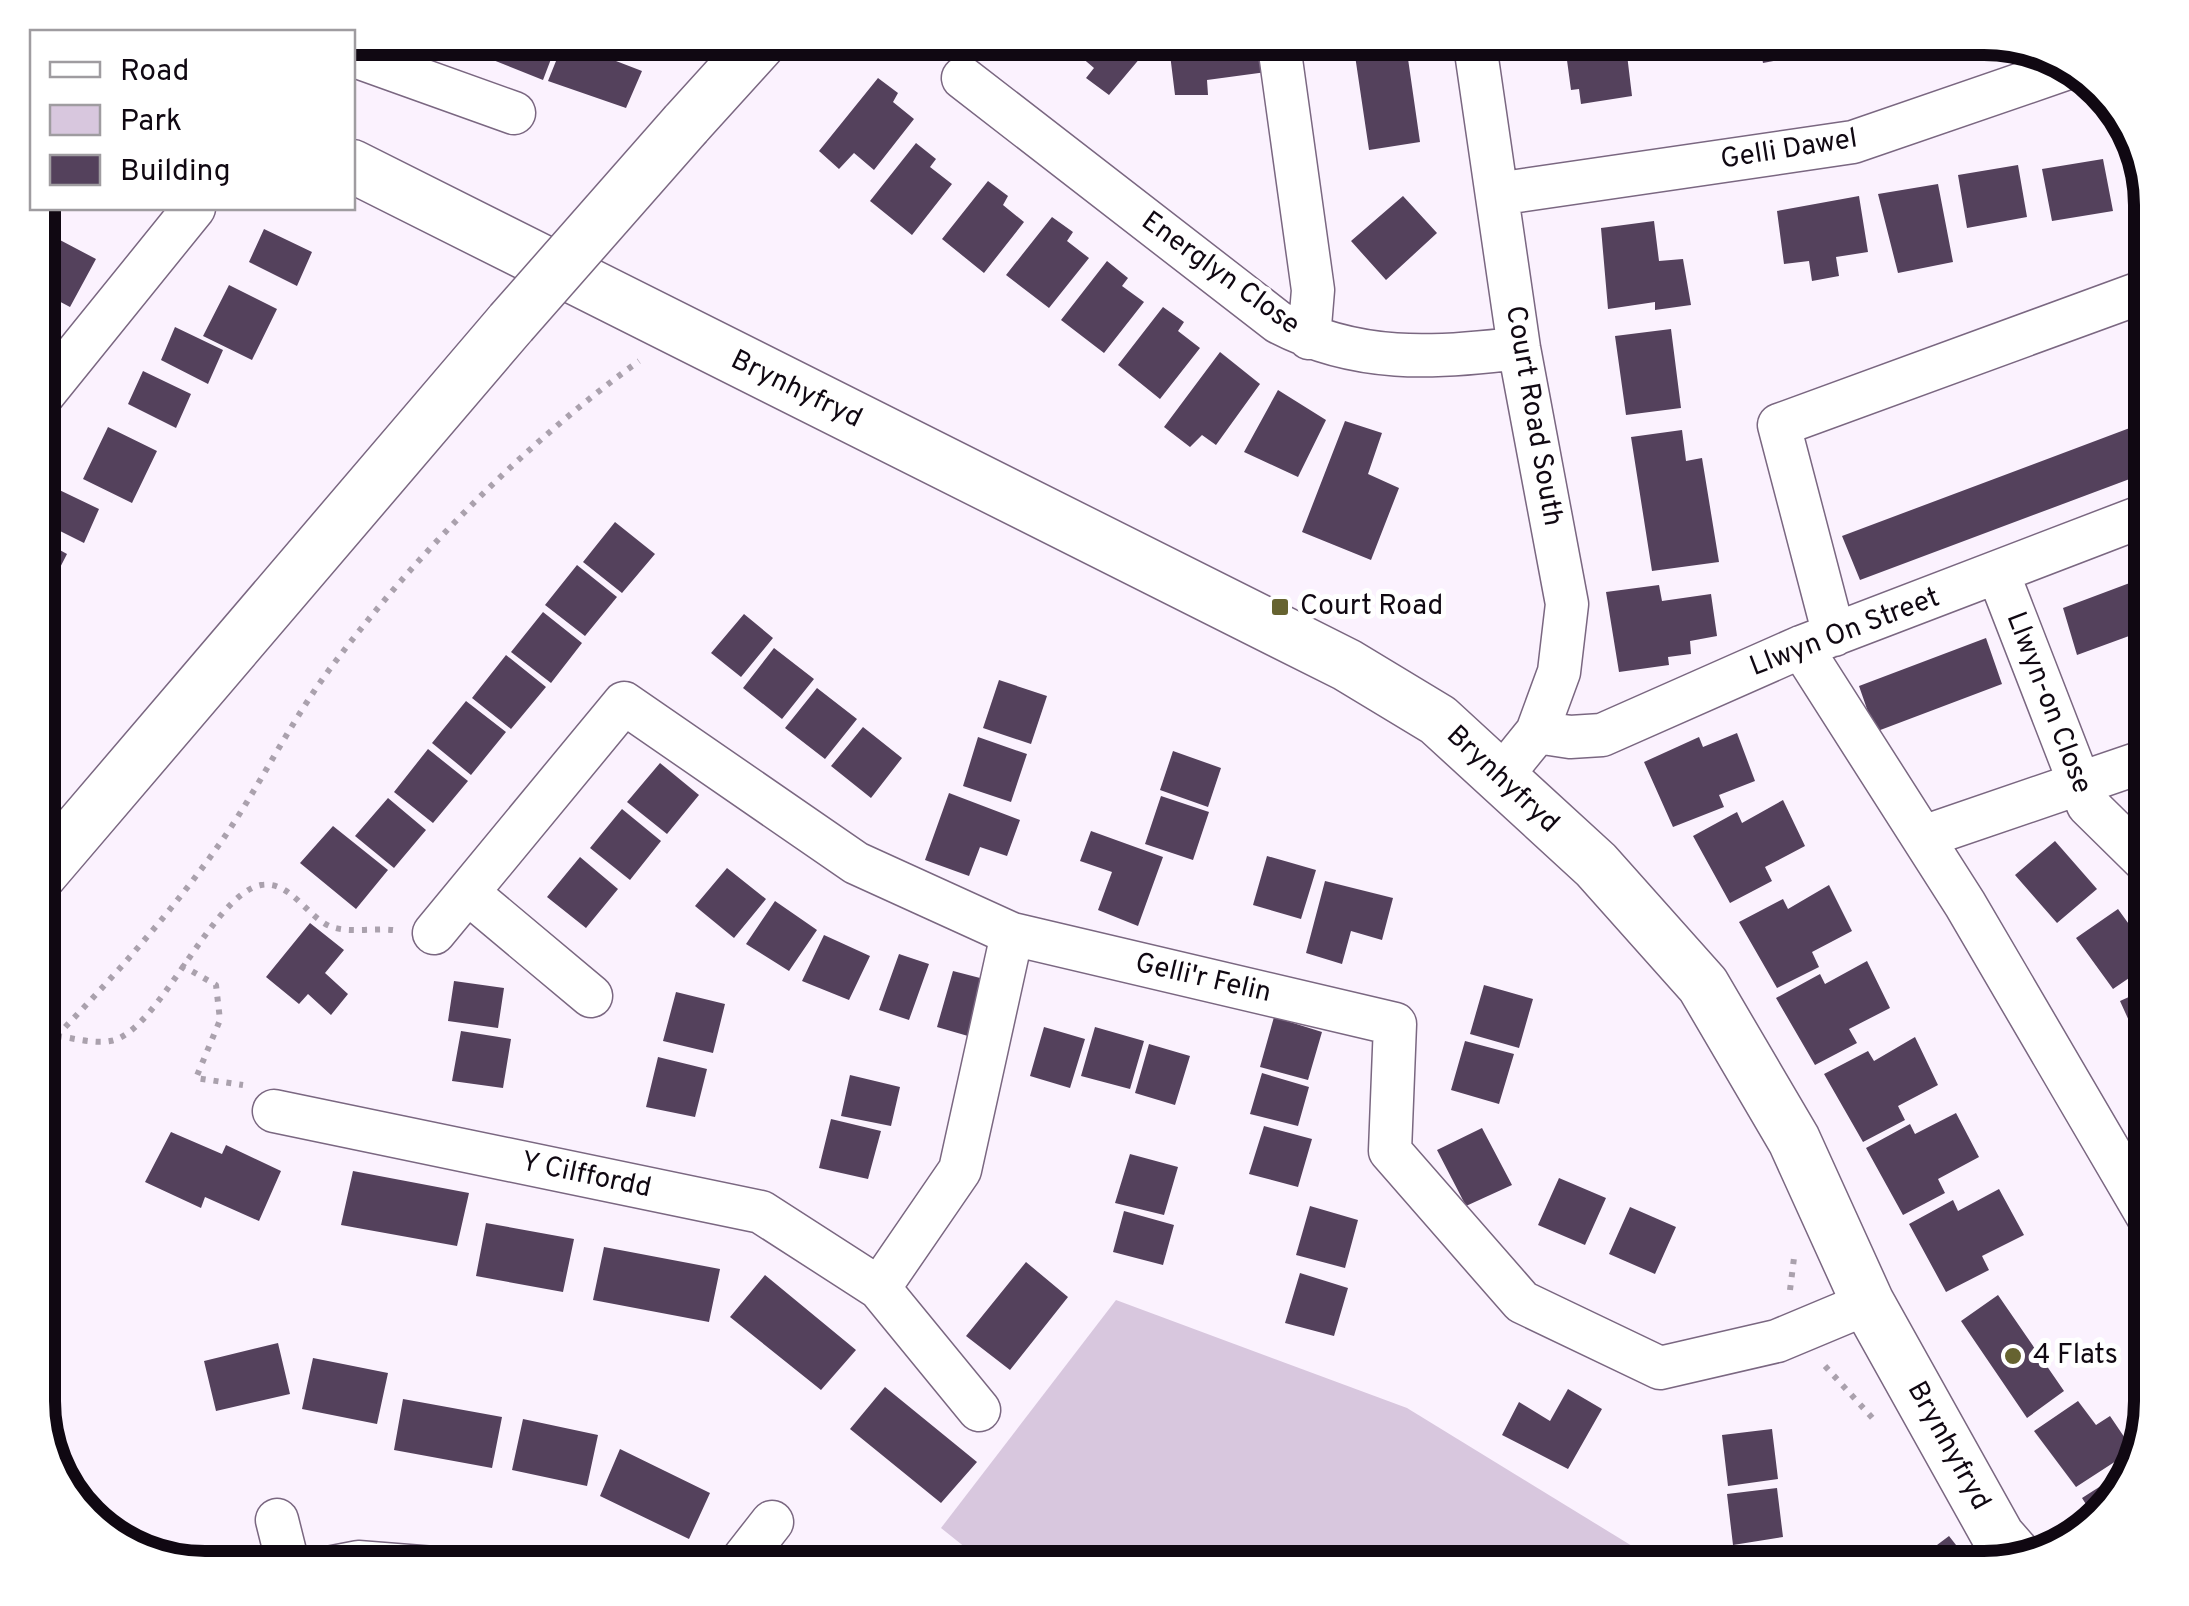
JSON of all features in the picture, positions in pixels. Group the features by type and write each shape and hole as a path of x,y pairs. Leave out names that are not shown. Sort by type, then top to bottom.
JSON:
{"main road":[{"path":"55,857 511,323 749,55"},
{"name":"Brynhyfryd","path":"355,168 661,342 1347,665 1438,720 1596,865 1703,985 1794,1140 1868,1303 1998,1536 2009,1549"}],"street":[{"path":"355,55 514,113"},
{"path":"1280,55 1313,290 1309,338"},
{"name":"Court Road South","path":"1477,55 1519,348 1567,604 1559,672 1537,732 1499,779"},
{"name":"Gelli Dawel","path":"1497,194 1854,142 2054,72"},
{"name":"Energlyn Close","path":"964,78 1247,298 1309,338 1340,348 1399,358 1519,348"},
{"path":"55,380 192,210"},
{"path":"2134,296 1778,425 1817,641 1924,837 2134,1192"},
{"name":"Llwyn On Street","path":"1537,732 1570,737 1602,734 1817,641 2134,520"},
{"name":"Llwyn-on Close","path":"1998,573 2088,805 2134,850"},
{"name":"Gelli'r Felin","path":"434,932 624,703 856,863 1012,934 1395,1024 1390,1151 1522,1302 1660,1368 1777,1341 1868,1303"},
{"path":"1924,837 2134,765"},
{"path":"468,893 591,996"},
{"path":"879,1288 960,1170 1012,934"},
{"name":"Y Cilffordd","path":"261,1098 761,1212 879,1288 979,1410"},
{"path":"276,1520 284,1551"},
{"path":"749,1551 772,1522"}],"path":[{"path":"57,1036 117,974 216,849 329,670 480,494 578,406 661,342"},
{"path":"57,1036 112,1042 141,1025 182,965 240,897 260,885 280,887 332,927 434,932"},
{"path":"182,965 216,985 220,1020 196,1078 261,1098"},
{"path":"1793,1254 1789,1298 1768,1322 1777,1341 1780,1369 1810,1358 1832,1370 1882,1430"}],"green space":[{"path":"1116,1300 1407,1408 1640,1551 970,1551 941,1528"}],"building":[{"path":"480,55 553,55 543,80"},
{"path":"558,55 600,55 642,71 626,108 548,81"},
{"path":"1143,55 1109,95 1086,78 1094,68 1080,56"},
{"path":"1170,55 1271,55 1273,71 1207,80 1208,95 1175,95"},
{"path":"1355,55 1407,55 1420,142 1369,150"},
{"path":"1566,55 1627,55 1632,96 1581,104 1579,89 1571,90"},
{"path":"1761,55 1805,55 1763,63"},
{"path":"878,78 898,93 893,102 914,119 874,170 854,153 839,169 819,151"},
{"path":"916,143 936,159 930,167 952,184 912,235 870,201"},
{"path":"2103,159 2113,211 2052,221 2042,169"},
{"path":"2125,159 2133,185 2134,206"},
{"path":"2018,165 2027,217 1967,228 1958,175"},
{"path":"988,181 1008,196 1003,205 1024,222 984,273 942,239"},
{"path":"1938,184 1953,262 1898,273 1878,194"},
{"path":"1403,196 1437,233 1386,280 1351,241"},
{"path":"1859,196 1868,252 1836,257 1839,276 1812,281 1809,261 1784,264 1777,211"},
{"path":"1052,217 1073,232 1067,241 1089,258 1049,308 1006,275"},
{"path":"1654,221 1659,261 1683,259 1691,305 1655,310 1655,302 1608,309 1601,228"},
{"path":"264,229 312,252 297,286 249,262"},
{"path":"55,237 96,259 70,307 55,299"},
{"path":"1107,261 1128,278 1122,286 1144,302 1104,353 1061,320"},
{"path":"229,285 277,309 252,360 203,336"},
{"path":"1163,307 1184,322 1178,331 1200,348 1160,399 1118,365"},
{"path":"175,327 223,350 208,384 161,360"},
{"path":"1671,329 1681,408 1626,415 1615,336"},
{"path":"1220,352 1260,384 1216,445 1202,435 1190,447 1164,427"},
{"path":"143,371 191,394 176,428 128,404"},
{"path":"1278,390 1326,420 1298,477 1244,452"},
{"path":"1345,421 1382,433 1368,474 1399,488 1371,560 1302,532"},
{"path":"2134,426 2134,477 1860,580 1842,536"},
{"path":"108,427 157,451 132,503 83,479"},
{"path":"1682,430 1686,461 1702,458 1719,562 1652,571 1631,437"},
{"path":"55,488 99,509 84,543 55,528"},
{"path":"615,522 655,554 622,593 583,562"},
{"path":"55,547 67,554 55,577"},
{"path":"577,565 617,597 585,636 545,605"},
{"path":"2134,581 2134,634 2077,655 2063,608"},
{"path":"1659,585 1662,601 1711,594 1717,636 1690,641 1691,654 1668,657 1669,665 1619,672 1606,592"},
{"path":"543,612 582,643 551,683 511,652"},
{"path":"744,614 773,638 741,677 711,653"},
{"path":"1986,638 2002,684 1875,732 1859,686"},
{"path":"774,648 814,679 782,719 743,688"},
{"path":"506,655 546,687 511,729 472,698"},
{"path":"999,680 1047,696 1031,744 983,728"},
{"path":"817,688 857,719 825,759 785,728"},
{"path":"466,701 506,732 471,775 432,743"},
{"path":"863,727 902,758 871,798 831,766"},
{"path":"1737,733 1755,781 1719,795 1724,807 1673,827 1644,762 1699,737 1703,747"},
{"path":"978,737 1027,754 1011,802 963,786"},
{"path":"428,749 468,781 433,823 394,792"},
{"path":"1173,751 1221,768 1208,807 1160,790"},
{"path":"660,763 699,795 667,834 627,802"},
{"path":"949,793 1020,820 1007,856 980,847 969,876 925,860"},
{"path":"1161,796 1209,812 1193,860 1145,844"},
{"path":"388,798 426,830 394,868 355,836"},
{"path":"1783,800 1805,846 1765,867 1772,881 1730,903 1693,836 1737,812 1742,823"},
{"path":"622,809 661,841 630,880 590,848"},
{"path":"333,826 388,870 356,909 300,863"},
{"path":"1091,831 1163,857 1138,926 1098,910 1112,872 1080,861"},
{"path":"2055,841 2097,889 2057,923 2015,875"},
{"path":"1267,856 1316,870 1301,919 1253,905"},
{"path":"580,857 618,889 586,928 547,897"},
{"path":"727,868 766,899 734,938 695,906"},
{"path":"1325,881 1393,898 1382,940 1351,931 1342,964 1306,953"},
{"path":"1829,885 1852,931 1812,952 1819,967 1777,988 1739,922 1783,899 1788,909"},
{"path":"775,901 817,930 789,971 746,944"},
{"path":"2118,909 2134,931 2134,975 2113,989 2076,938"},
{"path":"310,923 344,950 325,973 348,994 331,1015 308,994 299,1004 266,977"},
{"path":"824,935 870,956 849,1000 802,981"},
{"path":"899,954 929,964 909,1020 879,1010"},
{"path":"1867,961 1890,1008 1849,1029 1857,1043 1815,1065 1776,998 1820,974 1825,984"},
{"path":"953,971 984,979 968,1036 937,1027"},
{"path":"454,981 504,988 498,1028 448,1021"},
{"path":"1484,985 1533,999 1519,1048 1470,1034"},
{"path":"676,992 725,1004 713,1053 663,1041"},
{"path":"2134,995 2134,1032 2120,1001"},
{"path":"1274,1017 1322,1032 1308,1080 1260,1067"},
{"path":"1044,1027 1085,1039 1070,1088 1030,1076"},
{"path":"1095,1027 1144,1041 1130,1089 1081,1076"},
{"path":"461,1031 511,1039 503,1088 452,1081"},
{"path":"1915,1037 1938,1085 1898,1106 1905,1120 1863,1142 1824,1074 1868,1051 1874,1061"},
{"path":"1465,1041 1514,1054 1499,1104 1451,1090"},
{"path":"1149,1044 1190,1056 1175,1105 1135,1093"},
{"path":"658,1057 707,1069 695,1117 646,1107"},
{"path":"1262,1073 1309,1087 1298,1126 1250,1114"},
{"path":"850,1075 900,1087 891,1126 841,1116"},
{"path":"1956,1113 1979,1157 1938,1179 1945,1193 1903,1215 1866,1148 1910,1124 1915,1134"},
{"path":"831,1119 881,1131 868,1179 819,1168"},
{"path":"1264,1126 1312,1139 1298,1187 1249,1174"},
{"path":"1482,1128 1512,1185 1466,1206 1437,1150"},
{"path":"171,1132 222,1154 226,1145 281,1171 259,1221 205,1197 201,1208 145,1182"},
{"path":"1130,1154 1178,1167 1164,1215 1115,1203"},
{"path":"353,1171 469,1193 457,1246 341,1225"},
{"path":"1559,1178 1606,1198 1585,1245 1538,1225"},
{"path":"1999,1189 2024,1235 1982,1256 1989,1270 1946,1292 1909,1224 1953,1200 1958,1211"},
{"path":"1310,1206 1358,1220 1345,1268 1296,1255"},
{"path":"1630,1207 1676,1227 1655,1274 1609,1254"},
{"path":"1124,1211 1174,1225 1163,1265 1113,1252"},
{"path":"486,1223 574,1239 563,1292 476,1276"},
{"path":"604,1247 720,1269 709,1322 593,1300"},
{"path":"1026,1262 1068,1297 1010,1370 966,1336"},
{"path":"1300,1273 1348,1288 1334,1336 1285,1323"},
{"path":"765,1275 856,1350 821,1390 730,1317"},
{"name":"4 Flats","path":"1998,1295 2064,1391 2027,1418 1961,1321"},
{"path":"278,1343 290,1394 216,1411 204,1361"},
{"path":"313,1358 388,1373 377,1424 302,1409"},
{"path":"885,1387 977,1462 941,1503 850,1429"},
{"path":"1568,1389 1602,1409 1568,1469 1502,1435 1519,1402 1550,1421"},
{"path":"403,1399 502,1417 492,1468 394,1450"},
{"path":"2078,1401 2096,1425 2110,1416 2128,1442 2123,1456 2076,1487 2034,1431"},
{"path":"523,1419 598,1435 587,1486 512,1470"},
{"path":"1772,1429 1778,1479 1728,1486 1722,1435"},
{"path":"620,1449 710,1493 689,1539 600,1496"},
{"path":"2112,1479 2089,1508 2082,1498"},
{"path":"1777,1488 1783,1537 1733,1545 1727,1494"},
{"path":"1949,1536 1961,1551 1929,1551"}],"place":[{"name":"Court Road","path":"1280,607"},
{"name":"4 Flats","path":"2013,1356"}]}
